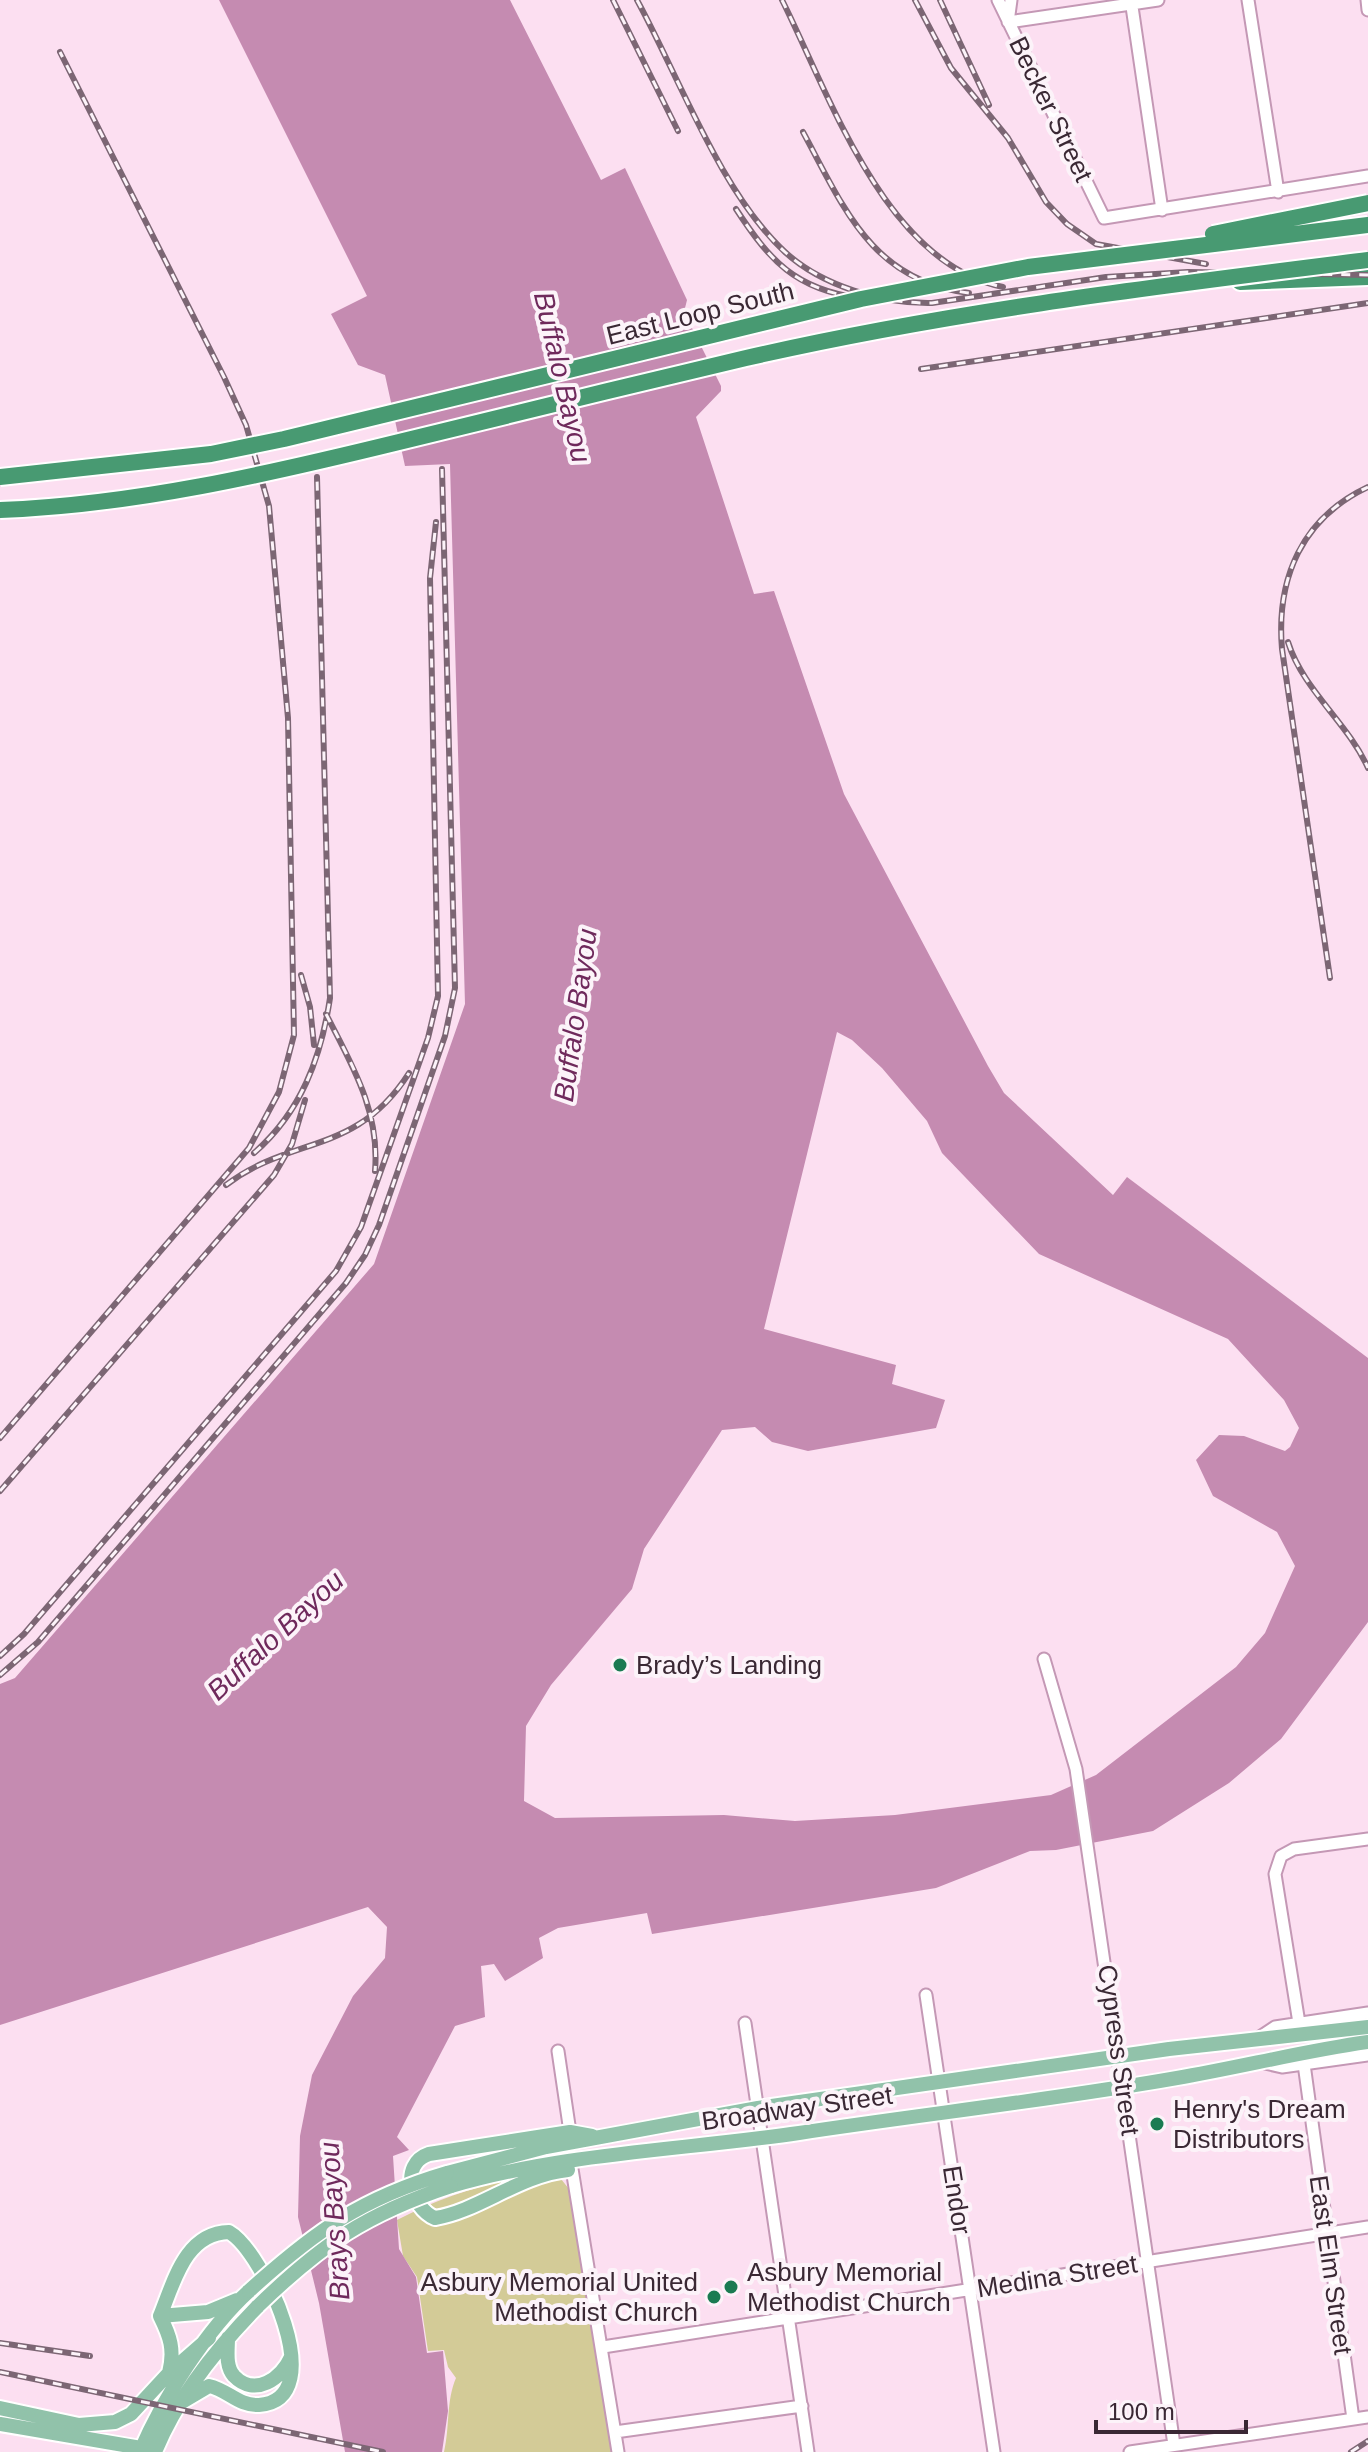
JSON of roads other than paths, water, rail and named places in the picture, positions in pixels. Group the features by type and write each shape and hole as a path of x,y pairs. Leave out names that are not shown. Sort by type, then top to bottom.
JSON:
{"highway":[{"path":"1095,258 1368,203"},
{"name":"East Loop South","path":"0,477 211,454 284,439 861,299 1095,258 1368,225"},
{"name":"East Loop South","path":"0,510 126,498 211,484 837,339 1162,286 1368,260"},
{"path":"1162,286 1368,277"}],"main road":[{"name":"Broadway Street","path":"149,2448 228,2337 304,2262 353,2227 499,2157 758,2108 1120,2055 1368,2027"},
{"name":"Broadway Street","path":"209,2338 245,2295 301,2243 354,2208 403,2186 1124,2086 1368,2042"},
{"path":"597,2138 587,2133 570,2132 429,2154 419,2158 411,2168 410,2177 420,2208 435,2218 448,2216 512,2184 626,2153"},
{"path":"169,2373 173,2355 170,2336 160,2316 184,2259 200,2240 229,2232 243,2240 277,2307 293,2353 292,2381 286,2393 274,2401 242,2404 209,2386 182,2402"},
{"path":"160,2316 208,2312 245,2295"},
{"path":"228,2337 229,2365 234,2376 244,2382 261,2385 274,2380 286,2368 293,2353"},
{"path":"0,2408 79,2425 115,2422 131,2414 169,2373 209,2338"},
{"path":"0,2424 149,2448 209,2338"}],"street":[{"name":"Becker Street","path":"998,0 1104,218 1162,210"},
{"path":"1011,0 1008,22 1158,0"},
{"path":"1248,0 1278,192"},
{"path":"1367,0 1368,10"},
{"path":"1131,2 1162,210 1368,176"},
{"name":"Cypress Street","path":"1044,1659 1076,1769 1120,2055 1174,2445"},
{"path":"1299,2023 1275,1874 1281,1856 1294,1849 1368,1839"},
{"name":"Endor","path":"926,1995 994,2452"},
{"name":"Broadway Street","path":"1255,2041 1275,2027 1368,2013"},
{"path":"745,2023 808,2452"},
{"path":"558,2051 570,2132"},
{"name":"Broadway Street","path":"1256,2061 1282,2067 1368,2055"},
{"name":"East Elm Street","path":"1304,2064 1325,2234 1353,2419"},
{"path":"572,2169 603,2347 617,2452"},
{"name":"Medina Street","path":"603,2347 1368,2227"},
{"path":"615,2432 802,2406"},
{"path":"1130,2452 1368,2417"}],"water":[{"path":"219,0 510,0 601,180 625,168 687,300 684,312 721,386 721,391 696,417 754,594 774,591 844,794 1004,1093 1113,1195 1127,1177 1368,1358 1368,1622 1281,1739 1229,1783 1153,1831 1056,1850 1030,1851 936,1888 652,1934 647,1913 558,1928 539,1938 543,1958 505,1981 494,1964 481,1966 485,2017 455,2026 397,2137 409,2150 393,2156 399,2249 416,2277 427,2353 443,2351 448,2411 442,2452 345,2452 319,2303 298,2217 300,2136 312,2075 353,1996 385,1958 387,1927 368,1907 0,2025 0,1684 15,1678 374,1264 465,1004 450,464 405,466 385,375 358,365 331,314 367,296","holes":["837,1032 852,1040 882,1068 927,1121 942,1153 1039,1254 1228,1339 1284,1400 1299,1428 1285,1451 1244,1436 1219,1435 1196,1460 1213,1496 1277,1532 1295,1566 1265,1633 1236,1667 1096,1775 1051,1795 895,1815 795,1821 724,1815 555,1818 524,1801 526,1726 551,1685 632,1589 644,1549 722,1430 755,1427 772,1442 808,1451 936,1428 945,1400 892,1384 896,1365 764,1329"]}],"railway":[{"path":"613,0 678,131"},
{"path":"637,0 703,133 741,199 785,252 817,274 854,291 894,300 932,303 1106,277 1188,272 1368,275"},
{"path":"782,0 842,127 894,211 926,246 962,272 1003,287"},
{"path":"915,0 951,68 1008,138 1046,202 1067,224 1096,244 1206,264"},
{"path":"940,0 989,105"},
{"path":"0,1438 249,1148 279,1092 294,1035 288,718 269,506 246,425 224,377 60,52"},
{"path":"803,132 848,213 885,257 908,273 936,286 969,293"},
{"path":"736,209 761,244 786,270 818,288 859,298"},
{"path":"921,369 1368,303"},
{"path":"0,1675 38,1642 346,1283 365,1255 379,1225 445,1036 455,988 442,469"},
{"path":"254,1153 284,1120 306,1083 321,1042 330,998 317,477"},
{"path":"1330,978 1282,649 1281,623 1289,575 1310,533 1326,515 1368,487"},
{"path":"0,1656 24,1634 336,1271 361,1227 428,1038 438,996 430,578 436,522"},
{"path":"1288,642 1304,676 1349,736 1368,768"},
{"path":"301,975 310,1007 314,1045"},
{"path":"326,1014 369,1108 375,1171"},
{"path":"226,1185 275,1158 345,1132 389,1100 409,1073"},
{"path":"0,1491 274,1175 292,1144 305,1100"},
{"path":"0,2343 90,2356"},
{"path":"0,2372 383,2452"},
{"path":"1351,2452 1368,2441"}],"place":[{"name":"Brady’s Landing","path":"620,1665"},
{"name":"Henry's Dream Distributors","path":"1157,2124"},
{"name":"Asbury Memorial Methodist Church","path":"731,2287"},
{"name":"Asbury Memorial United Methodist Church","path":"714,2297"}],"water label":[{"name":"Buffalo Bayou","path":"563,377"},
{"name":"Buffalo Bayou","path":"575,1015"},
{"name":"Buffalo Bayou","path":"275,1635"},
{"name":"Brays Bayou","path":"334,2221"}]}
